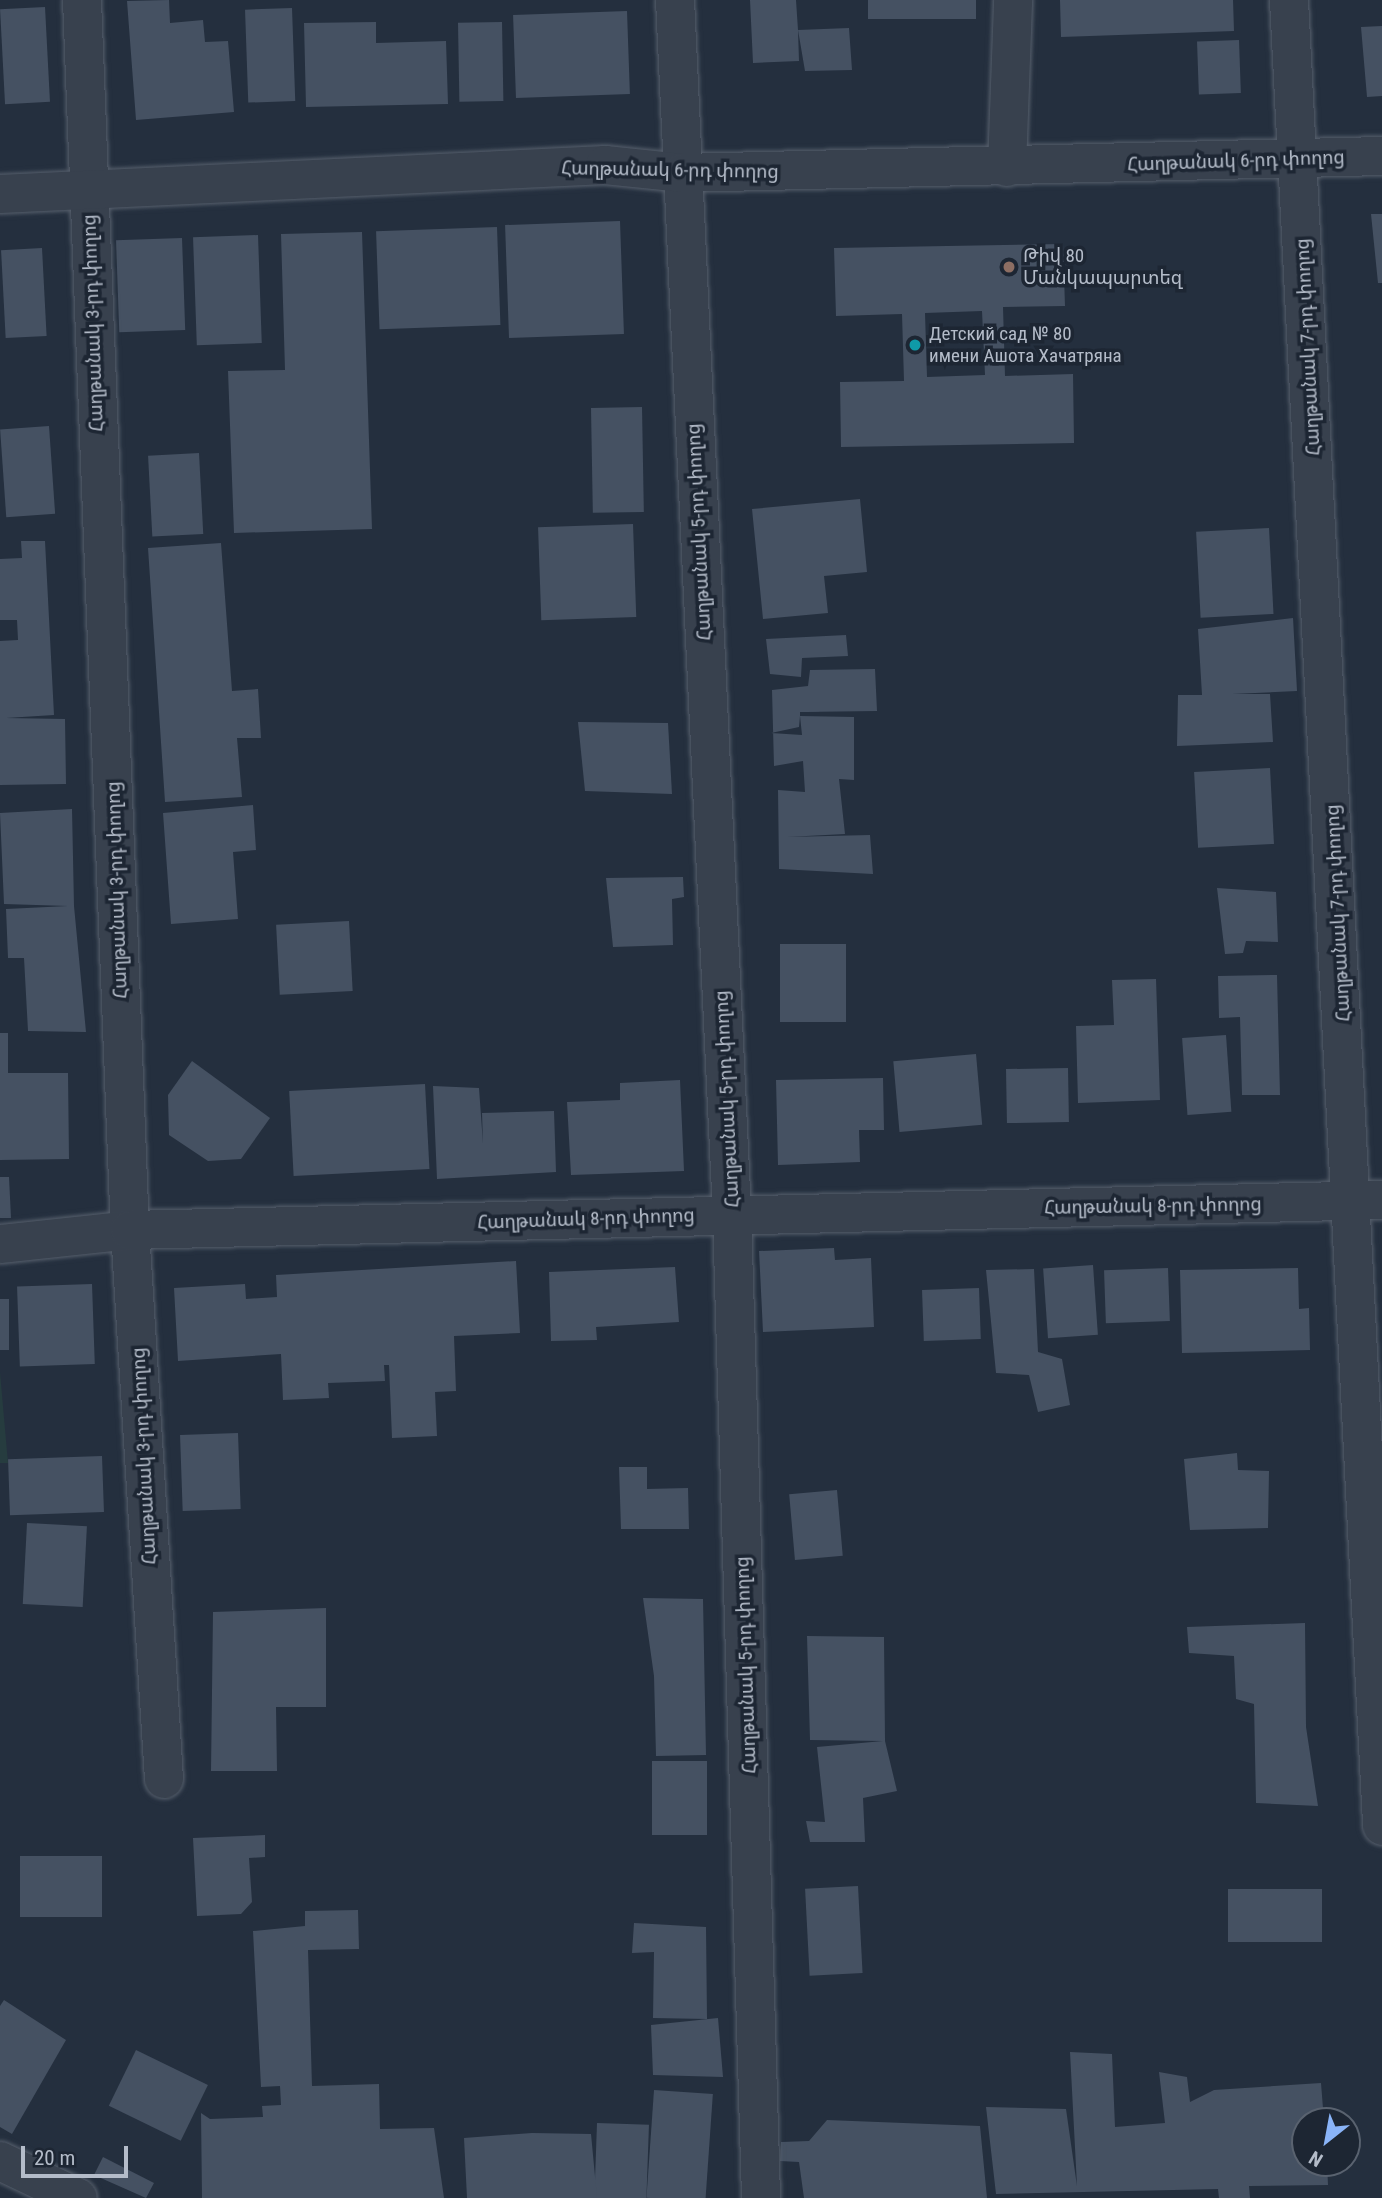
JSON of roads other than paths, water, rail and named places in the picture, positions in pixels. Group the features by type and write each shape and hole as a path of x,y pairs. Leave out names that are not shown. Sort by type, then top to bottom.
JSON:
{"street":[{"name":"Հաղթանակ 3-րդ փողոց","path":"82,0 130,1230 164,1779"},
{"name":"Հաղթանակ 5-րդ փողոց","path":"675,0 732,1214 761,2198"},
{"path":"1007,167 1013,0"},
{"name":"Հաղթանակ 7-րդ փողոց","path":"1289,0 1368,1201 1382,1826"},
{"name":"Հաղթանակ 6-րդ փողոց","path":"0,194 88,192 605,165 682,173 1298,162 1382,156"},
{"name":"Հաղթանակ 8-րդ փողոց","path":"0,1244 130,1230 1368,1201"},
{"path":"0,2161 78,2198"}],"place":[{"name":"Թիվ 80 Մանկապարտեզ","path":"1009,267"},
{"name":"Детский сад № 80 имени Ашота Хачатряна","path":"915,345"}]}
